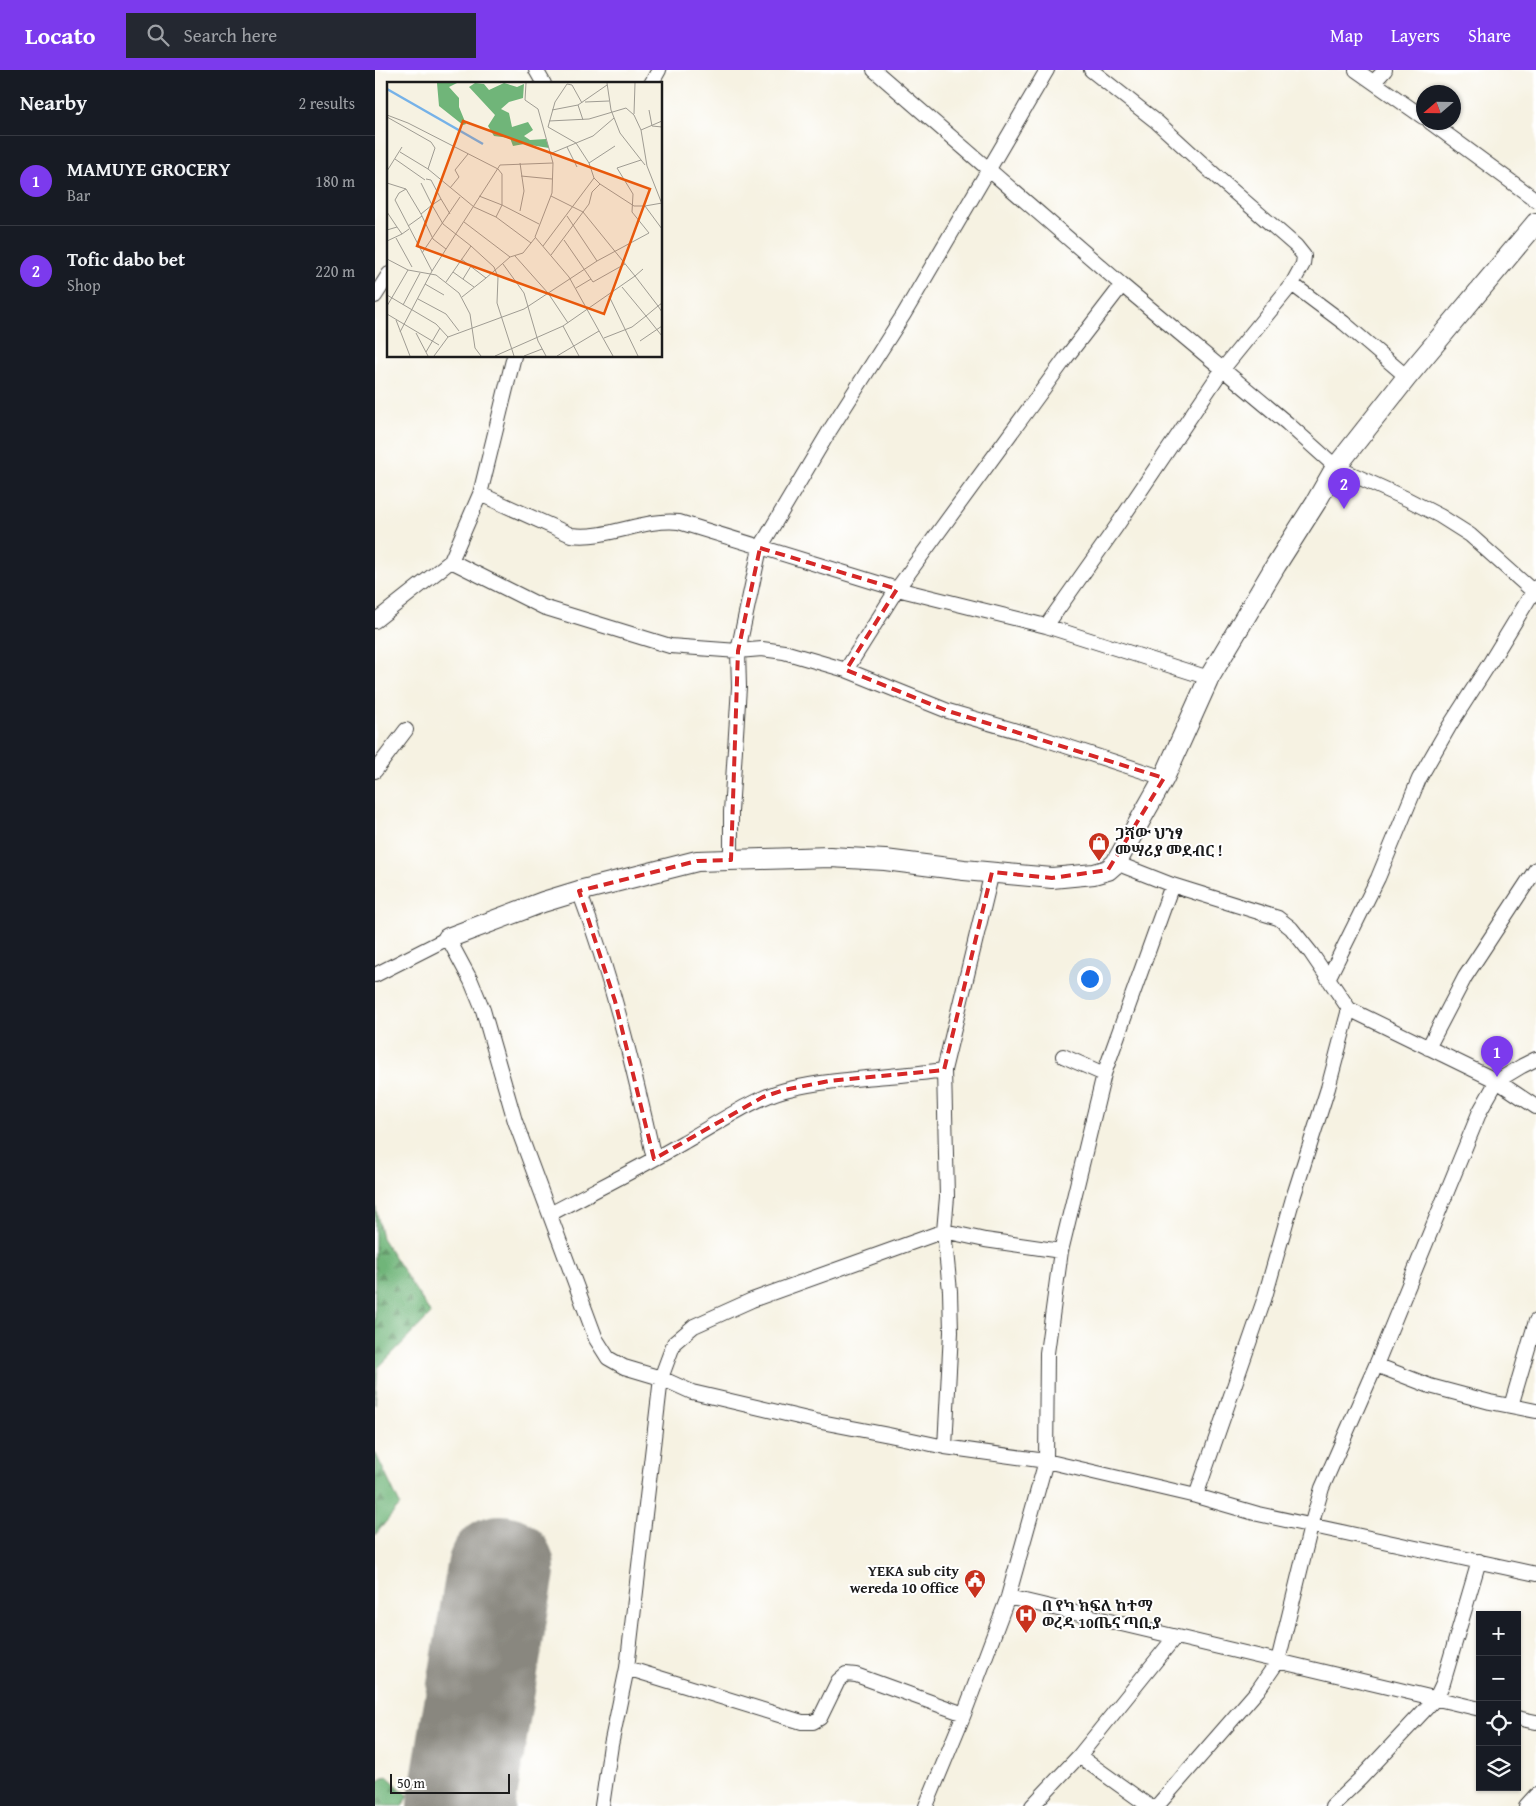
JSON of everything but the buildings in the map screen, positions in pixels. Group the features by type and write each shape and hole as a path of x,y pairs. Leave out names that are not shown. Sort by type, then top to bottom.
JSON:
{"main road":[{"path":"448,938 543,902 697,861 830,857 885,860 1052,878 1094,874 1109,870 1116,863 1164,778 1209,678 1336,467 1407,377 1536,223"}],"street":[{"path":"537,70 543,82"},
{"path":"652,82 659,70"},
{"path":"874,70 988,170 1336,467 1407,499 1470,534 1535,591 1419,779 1378,878 1328,978"},
{"path":"731,860 731,812 739,687 737,651 760,548 830,430 904,314 1047,70"},
{"path":"1046,626 1116,527 1222,370 1293,284 1303,264 1304,256 1296,246 1157,122 1091,70"},
{"path":"1357,70 1416,112"},
{"path":"1375,82 1385,70"},
{"path":"1442,130 1536,200"},
{"path":"375,296 387,277"},
{"path":"1293,284 1344,323 1407,377"},
{"path":"846,670 897,589 1122,285"},
{"path":"375,621 451,561 480,494 514,358"},
{"path":"480,494 571,535 586,537 665,521 679,522 897,589 1046,626 1209,678"},
{"path":"451,561 543,607 669,646 737,651 762,649 784,652 846,670 948,711 1041,738 1164,778"},
{"path":"375,771 406,730"},
{"path":"1116,863 1172,885 1278,918 1291,928 1311,952 1349,1009 1497,1082 1536,1107"},
{"path":"1428,1048 1465,977 1536,869"},
{"path":"945,1447 951,1332 950,1291 944,1231 947,1197 944,1070 992,872"},
{"path":"926,1806 965,1714 1008,1597 1046,1461 1047,1353 1061,1251 1104,1074 1172,885"},
{"path":"579,891 596,936 612,992 655,1159"},
{"path":"375,975 448,938 471,981 483,1010 515,1121 596,1339 608,1358 624,1367 661,1378 693,1392 816,1421 945,1447 1046,1461 1196,1496 1258,1514 1536,1574"},
{"path":"1196,1496 1264,1300 1328,1088 1349,1009"},
{"path":"1063,1056 1104,1074"},
{"path":"1157,1806 1257,1690 1278,1661 1322,1488 1376,1365 1480,1111 1497,1082 1536,1059"},
{"path":"549,1214 655,1159 763,1097 784,1090 829,1081 907,1076 944,1070"},
{"path":"602,1806 611,1745 627,1668 661,1378 674,1343 694,1326 752,1300 944,1231 985,1240 1061,1251"},
{"path":"1511,1406 1536,1321"},
{"path":"1376,1365 1430,1386 1536,1411"},
{"path":"1332,1806 1436,1698 1443,1683 1479,1561"},
{"path":"1008,1597 1476,1708"},
{"path":"1032,1806 1079,1756 1175,1637"},
{"path":"627,1668 802,1722 813,1722 820,1718 838,1681 846,1674 856,1675 965,1714"},
{"path":"1521,1719 1536,1722"},
{"path":"1079,1756 1149,1806"},
{"path":"1527,1806 1536,1795"}],"highlighted area":[{"path":"760,548 897,589 846,670 948,711 1164,778 1108,870 1052,878 992,872 944,1070 829,1081 784,1090 763,1097 654,1159 615,1001 579,891 697,861 731,860 738,651"}],"green space":[{"path":"375,1204 382,1238 431,1314 378,1368 375,1405"},
{"path":"375,1452 400,1505 375,1535"},
{"path":"387,1776 407,1795 403,1806 375,1806 375,1783"}],"runway":[{"path":"461,1806 501,1569"}],"place":[{"name":"Tofic dabo bet","path":"1344,509"},
{"name":"ጋሻው ህንፃ መሣሪያ መደብር !","path":"1099,862"},
{"name":"MAMUYE GROCERY","path":"1497,1077"},
{"name":"YEKA sub city wereda 10 Office","path":"975,1599"},
{"name":"በ የካ ክፍለ ከተማ ወረዳ 10ጤና ጣቢያ","path":"1026,1634"}]}
